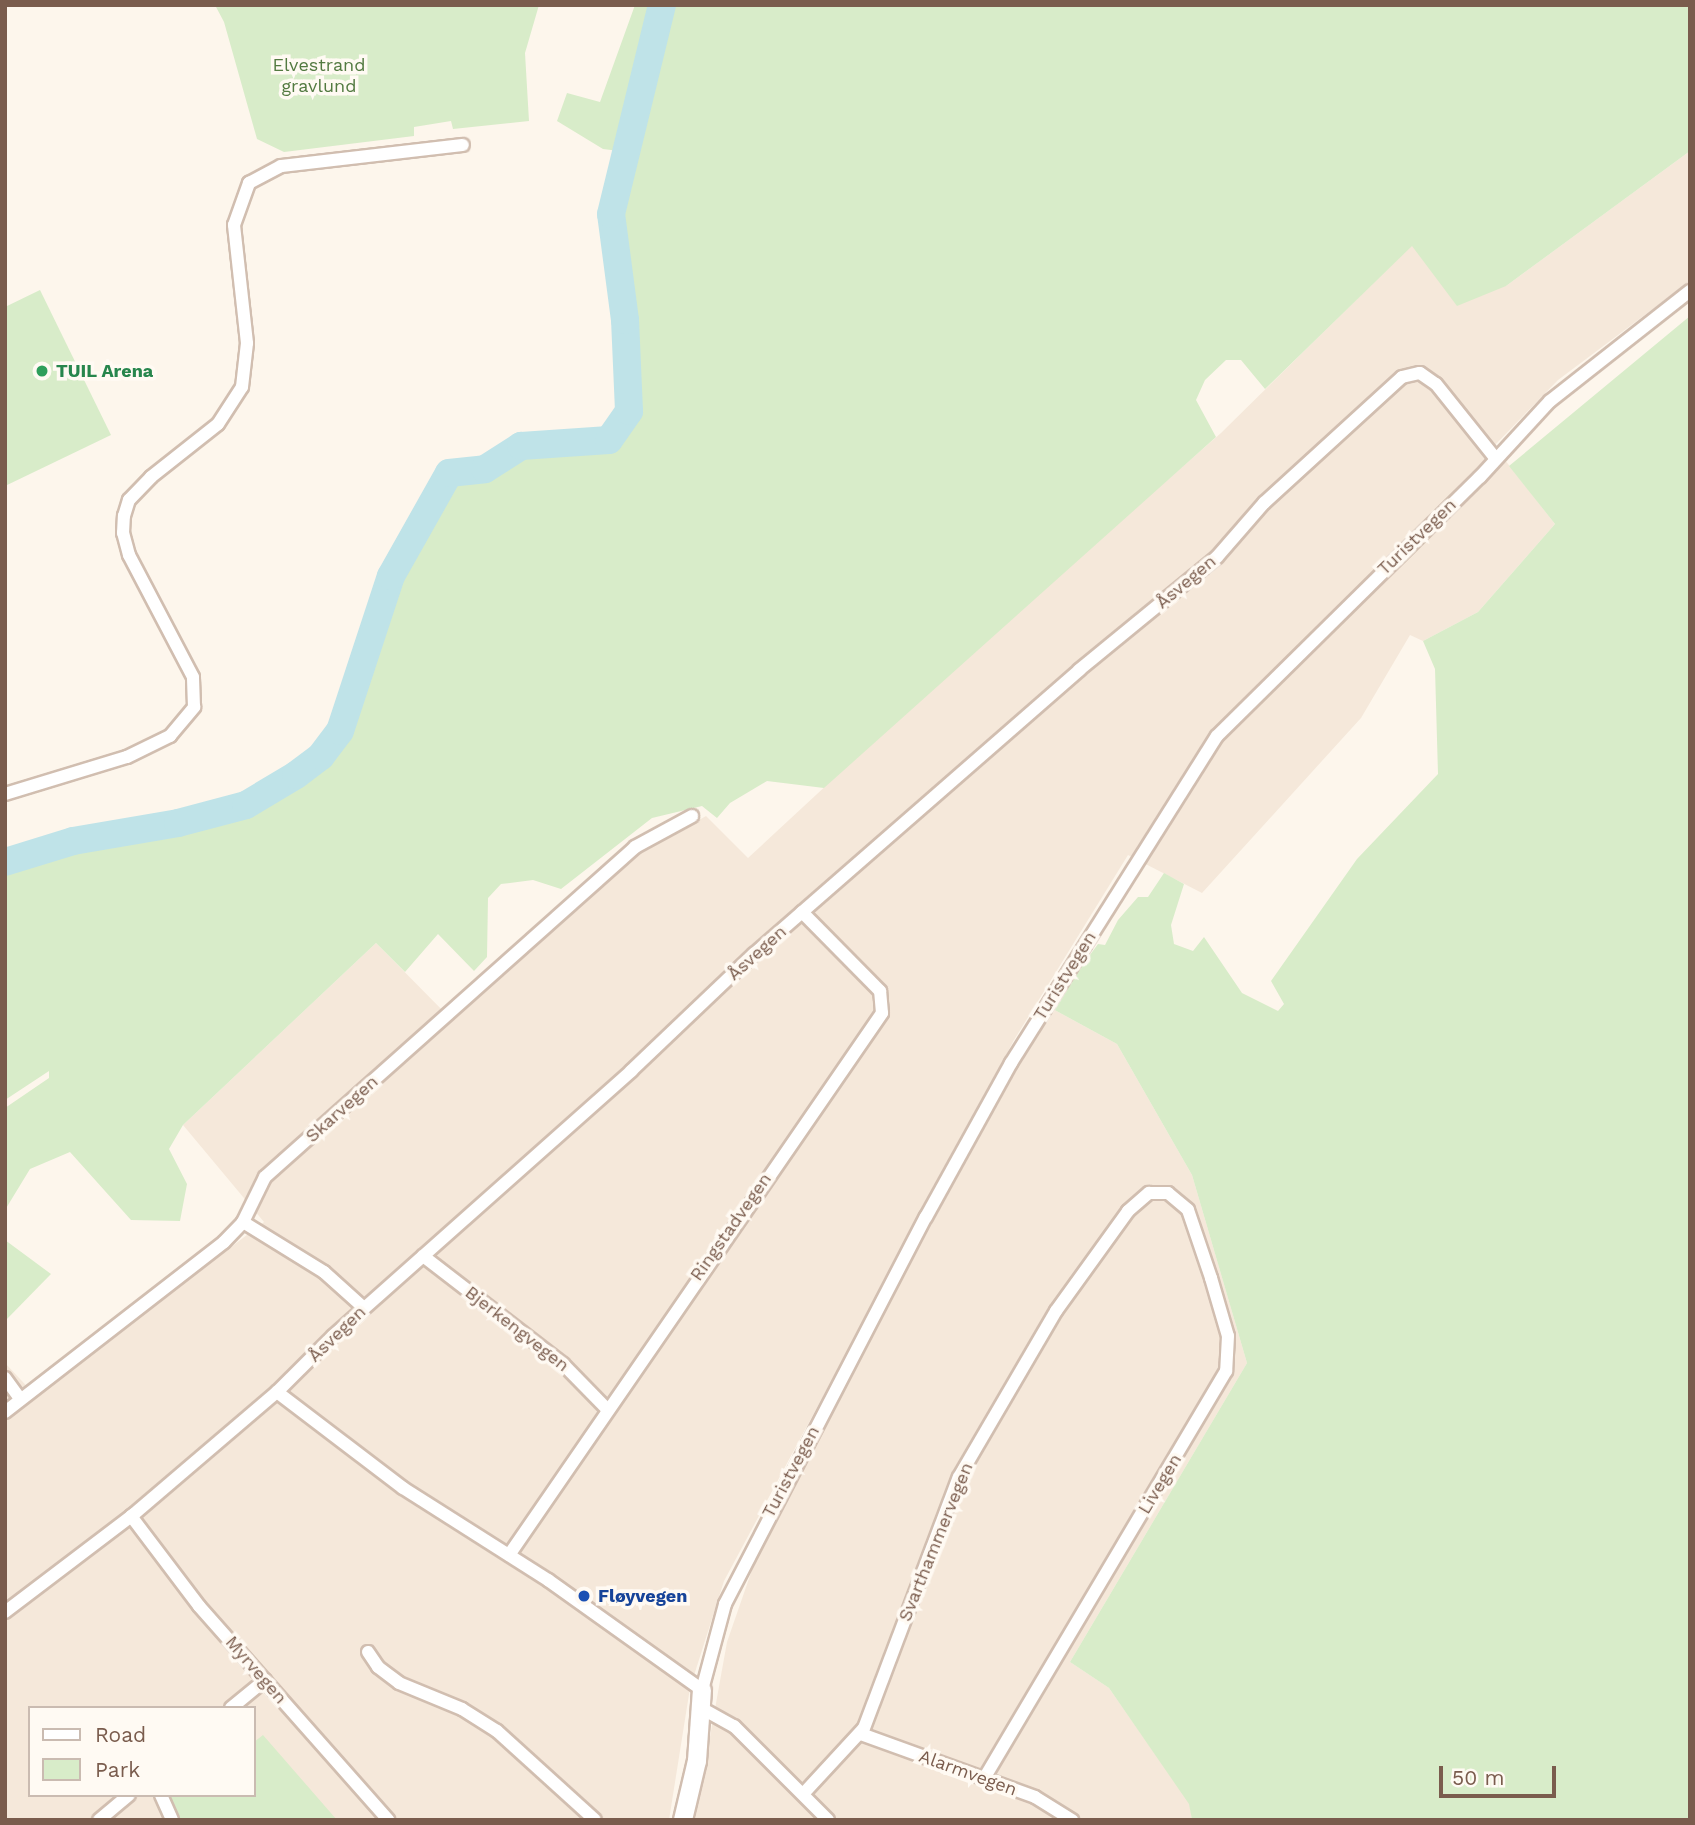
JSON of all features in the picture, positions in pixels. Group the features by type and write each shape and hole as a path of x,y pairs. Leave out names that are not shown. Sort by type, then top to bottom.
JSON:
{"street":[{"path":"5,794 127,757 170,736 194,707 193,677 125,546 124,516 129,500 151,477 218,424 242,387 247,343 234,225 249,183 281,166 463,145"},
{"name":"Turistvegen","path":"683,1820 696,1761 702,1699 725,1604 845,1368 1011,1063 1174,799 1227,723 1578,375 1648,328 1690,291"},
{"name":"Åsvegen","path":"5,1612 131,1516 277,1392 364,1308 802,912 1217,557 1264,503 1402,377 1420,373 1436,384 1496,459"},
{"name":"Skarvegen","path":"5,1412 217,1248 243,1222 265,1177 616,863 649,836 692,816"},
{"name":"Ringstadvegen","path":"509,1555 606,1408 882,1013 884,1002 878,988 802,912"},
{"name":"Svarthammervegen","path":"804,1793 861,1734 967,1462 1078,1278 1121,1219 1152,1193"},
{"name":"Livegen","path":"984,1779 1219,1389 1229,1362 1226,1327 1188,1210 1175,1195 1152,1193"},
{"path":"243,1222 324,1272 364,1308"},
{"name":"Bjerkengvegen","path":"423,1256 563,1364 606,1408"},
{"path":"5,1378 20,1399"},
{"path":"277,1392 403,1488 509,1555 702,1699 804,1793 828,1820"},
{"name":"Myrvegen","path":"131,1516 199,1606 388,1820"},
{"path":"368,1652 377,1667 399,1683 462,1709 497,1731 595,1820"},
{"path":"233,1706 265,1680"},
{"name":"Alarmvegen","path":"861,1734 1054,1805 1072,1820"},
{"path":"99,1820 127,1797"},
{"path":"162,1797 172,1820"}],"shaded area":[{"path":"1690,151 1690,281 1558,380 1494,446 1555,524 1478,612 1423,641 1410,635 1361,718 1202,893 1128,855 1014,1040 724,1581 690,1688 669,1820 5,1820 5,1363 36,1396 264,1222 183,1125 376,943 451,1019 628,861 706,816 748,858 967,655 1221,433 1412,245 1506,286"},
{"path":"1051,1008 1117,1044 1192,1175 1247,1363 1070,1662 1109,1688 1190,1804 1192,1820 695,1820 727,1642 753,1567 911,1256"}],"green space":[{"name":"Elvestrand gravlund","path":"215,5 539,5 525,53 529,121 453,129 451,121 414,127 414,136 284,152 257,139 224,22"},
{"path":"635,5 1690,5 1690,151 1506,286 1457,306 1412,246 1265,389 1241,360 1226,360 1205,380 1196,400 1216,437 824,788 767,781 730,803 717,818 702,806 652,818 561,889 533,880 501,884 488,898 487,957 474,971 438,934 405,972 376,943 183,1125 169,1149 187,1184 180,1221 131,1220 70,1152 30,1169 5,1210 5,1108 49,1078 49,1071 5,1100 5,871 248,804 323,755 342,730 393,575 451,472 486,468 522,445 611,439 631,410 626,319 613,213 627,152 603,149 557,121 567,93 600,102"},
{"name":"TUIL Arena","path":"40,290 111,435 5,486 5,307"},
{"path":"1690,316 1690,1820 1192,1820 1189,1804 1109,1688 1070,1662 1247,1363 1192,1175 1117,1044 1051,1008 1098,944 1105,945 1118,920 1138,897 1148,897 1164,873 1184,884 1171,925 1174,944 1193,951 1204,937 1242,993 1278,1011 1284,1004 1271,981 1357,859 1438,774 1435,669 1423,641 1478,612 1555,524 1509,466"},
{"path":"5,1240 51,1274 5,1321"},
{"path":"263,1735 337,1820 173,1820 166,1797 256,1797 256,1740"}],"waterway":[{"path":"5,862 73,841 178,823 246,805 296,775 321,756 340,731 391,576 449,473 485,469 521,446 609,440 629,411 625,320 611,214 662,5"}],"place":[{"name":"TUIL Arena","path":"42,371"},
{"name":"Fløyvegen","path":"584,1596"}]}
